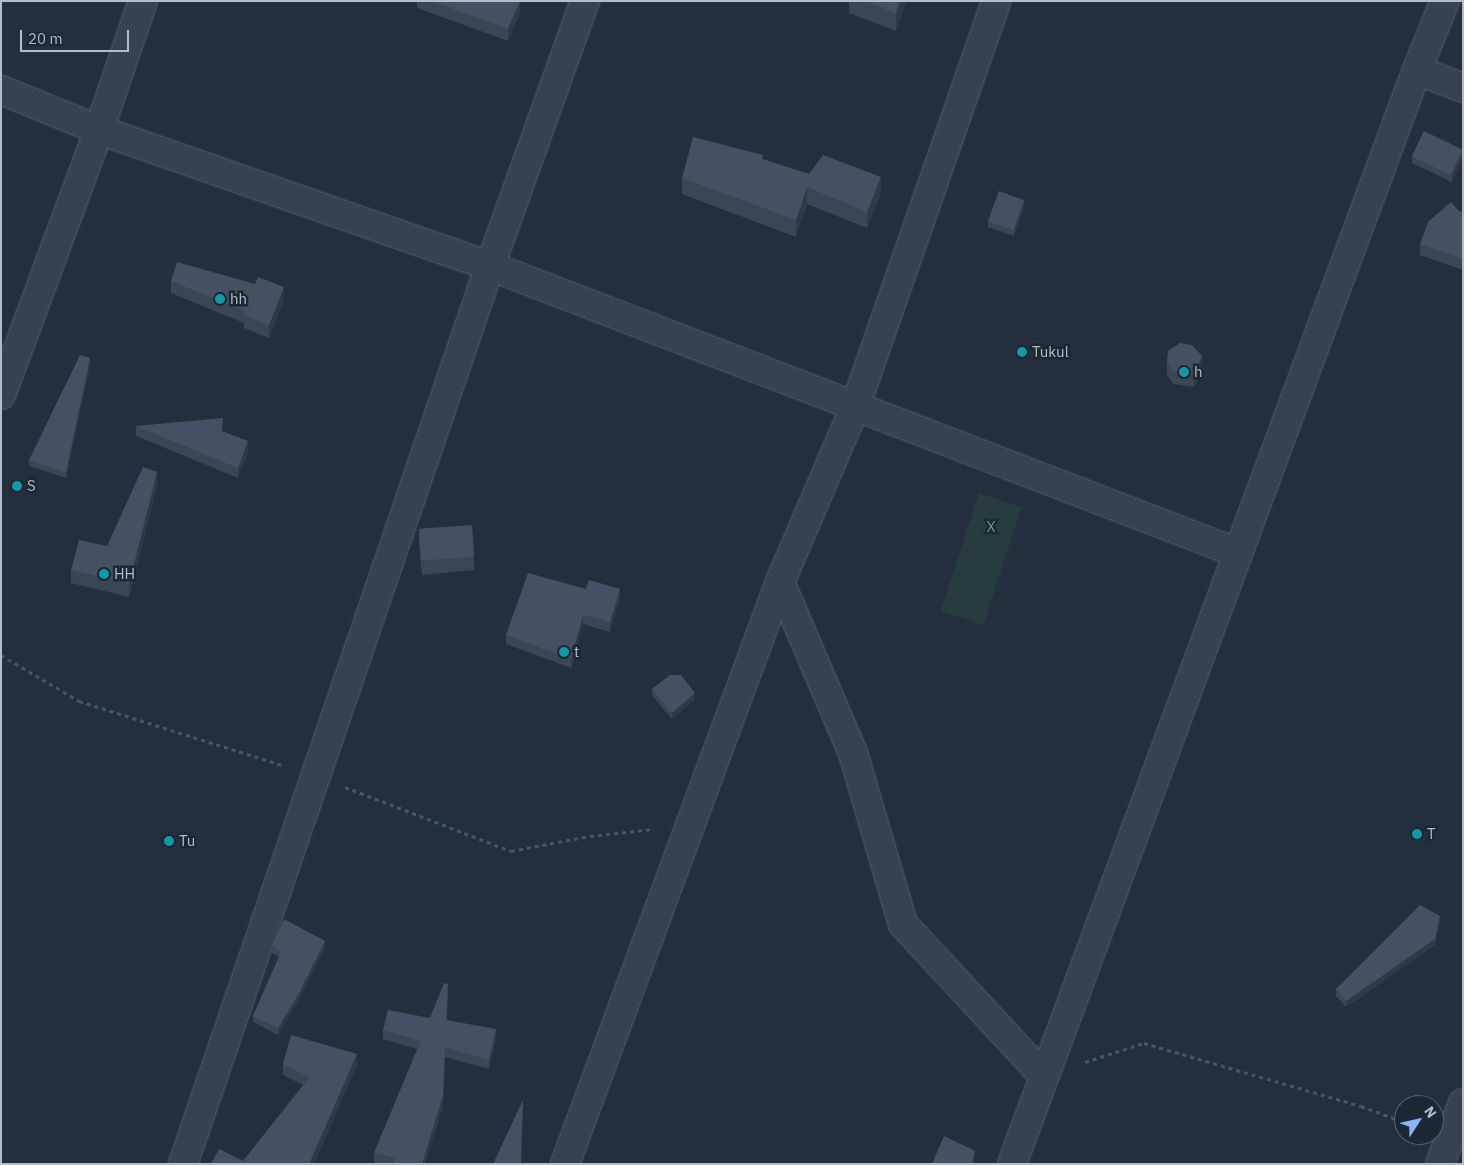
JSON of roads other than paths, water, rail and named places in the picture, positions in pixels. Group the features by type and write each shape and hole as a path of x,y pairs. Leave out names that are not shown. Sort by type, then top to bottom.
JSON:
{"street":[{"path":"1,395 99,130 143,1"},
{"path":"183,1164 314,775 490,266 585,1"},
{"path":"564,1164 780,582 855,407 996,1"},
{"path":"1012,1164 1417,70 1445,1"},
{"path":"1417,70 1463,88"},
{"path":"1,90 99,130 490,266 1238,553"},
{"path":"780,582 853,753 902,924 1044,1076"},
{"path":"1440,1164 1463,1103"}],"place":[{"name":"hh","path":"220,299"},
{"name":"Tukul","path":"1022,352"},
{"name":"h","path":"1184,372"},
{"name":"S","path":"17,486"},
{"name":"HH","path":"104,574"},
{"name":"t","path":"564,652"},
{"name":"T","path":"1417,834"},
{"name":"Tu","path":"169,841"}],"park label":[{"name":"X","path":"991,527"}]}
